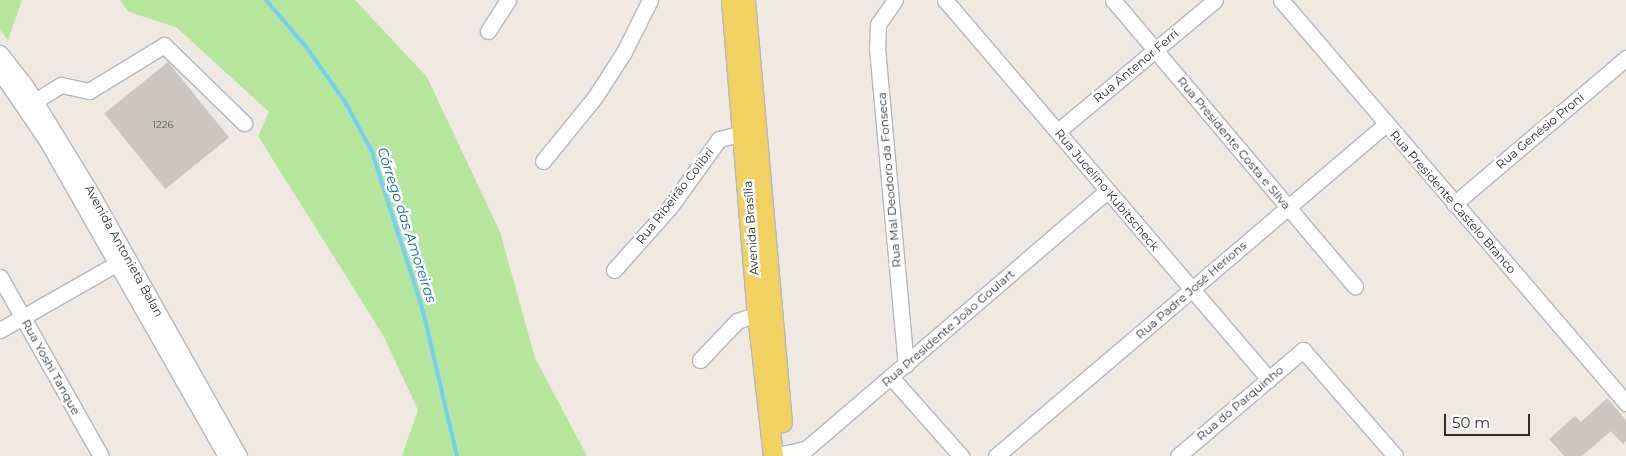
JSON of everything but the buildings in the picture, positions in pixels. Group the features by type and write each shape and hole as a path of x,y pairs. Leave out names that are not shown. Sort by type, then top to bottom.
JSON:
{"main road":[{"name":"Avenida Brasília","path":"731,0 757,314 780,455"},
{"name":"Avenida Brasília","path":"745,0 780,455"}],"street":[{"path":"488,31 508,0"},
{"path":"543,161 600,90 624,52 650,0"},
{"name":"Rua Mal Deodoro da Fonseca","path":"895,0 878,24 877,48 906,365"},
{"name":"Rua Jucelino Kubitscheck","path":"945,0 1269,380"},
{"name":"Rua Presidente Costa e Silva","path":"1113,0 1355,286"},
{"name":"Rua Antenor Ferri","path":"1058,131 1215,0"},
{"name":"Rua Presidente Castelo Branco","path":"1280,0 1626,404"},
{"path":"30,104 61,85 89,91 164,45 244,123"},
{"name":"Avenida Antonieta Balan","path":"0,52 239,456"},
{"name":"Rua Genésio Proni","path":"1454,204 1626,58"},
{"name":"Avenida Antonieta Balan","path":"0,72 30,104"},
{"name":"Rua Padre José Herions","path":"996,456 1386,124"},
{"name":"Rua Ribeirão Colibri","path":"614,270 645,238 719,139 743,133"},
{"name":"Rua Presidente João Goulart","path":"780,455 806,449 1107,191"},
{"path":"0,330 122,261"},
{"name":"Avenida Antonieta Balan","path":"122,261 226,456"},
{"name":"Rua Yoshi Tanque","path":"0,277 101,456"},
{"path":"700,360 737,321 757,314"},
{"name":"Rua do Parquinho","path":"1178,456 1303,350 1392,455"},
{"path":"892,376 961,456"}],"green space":[{"path":"0,0 22,0 8,40 0,30"},
{"path":"120,0 355,0 427,77 500,232 535,358 587,456 402,456 418,410 383,335 258,136 269,112 176,27 129,12"}],"waterway":[{"name":"Córrego das Amoreiras","path":"266,0 307,48 347,105 372,152 423,311 457,456"}]}
